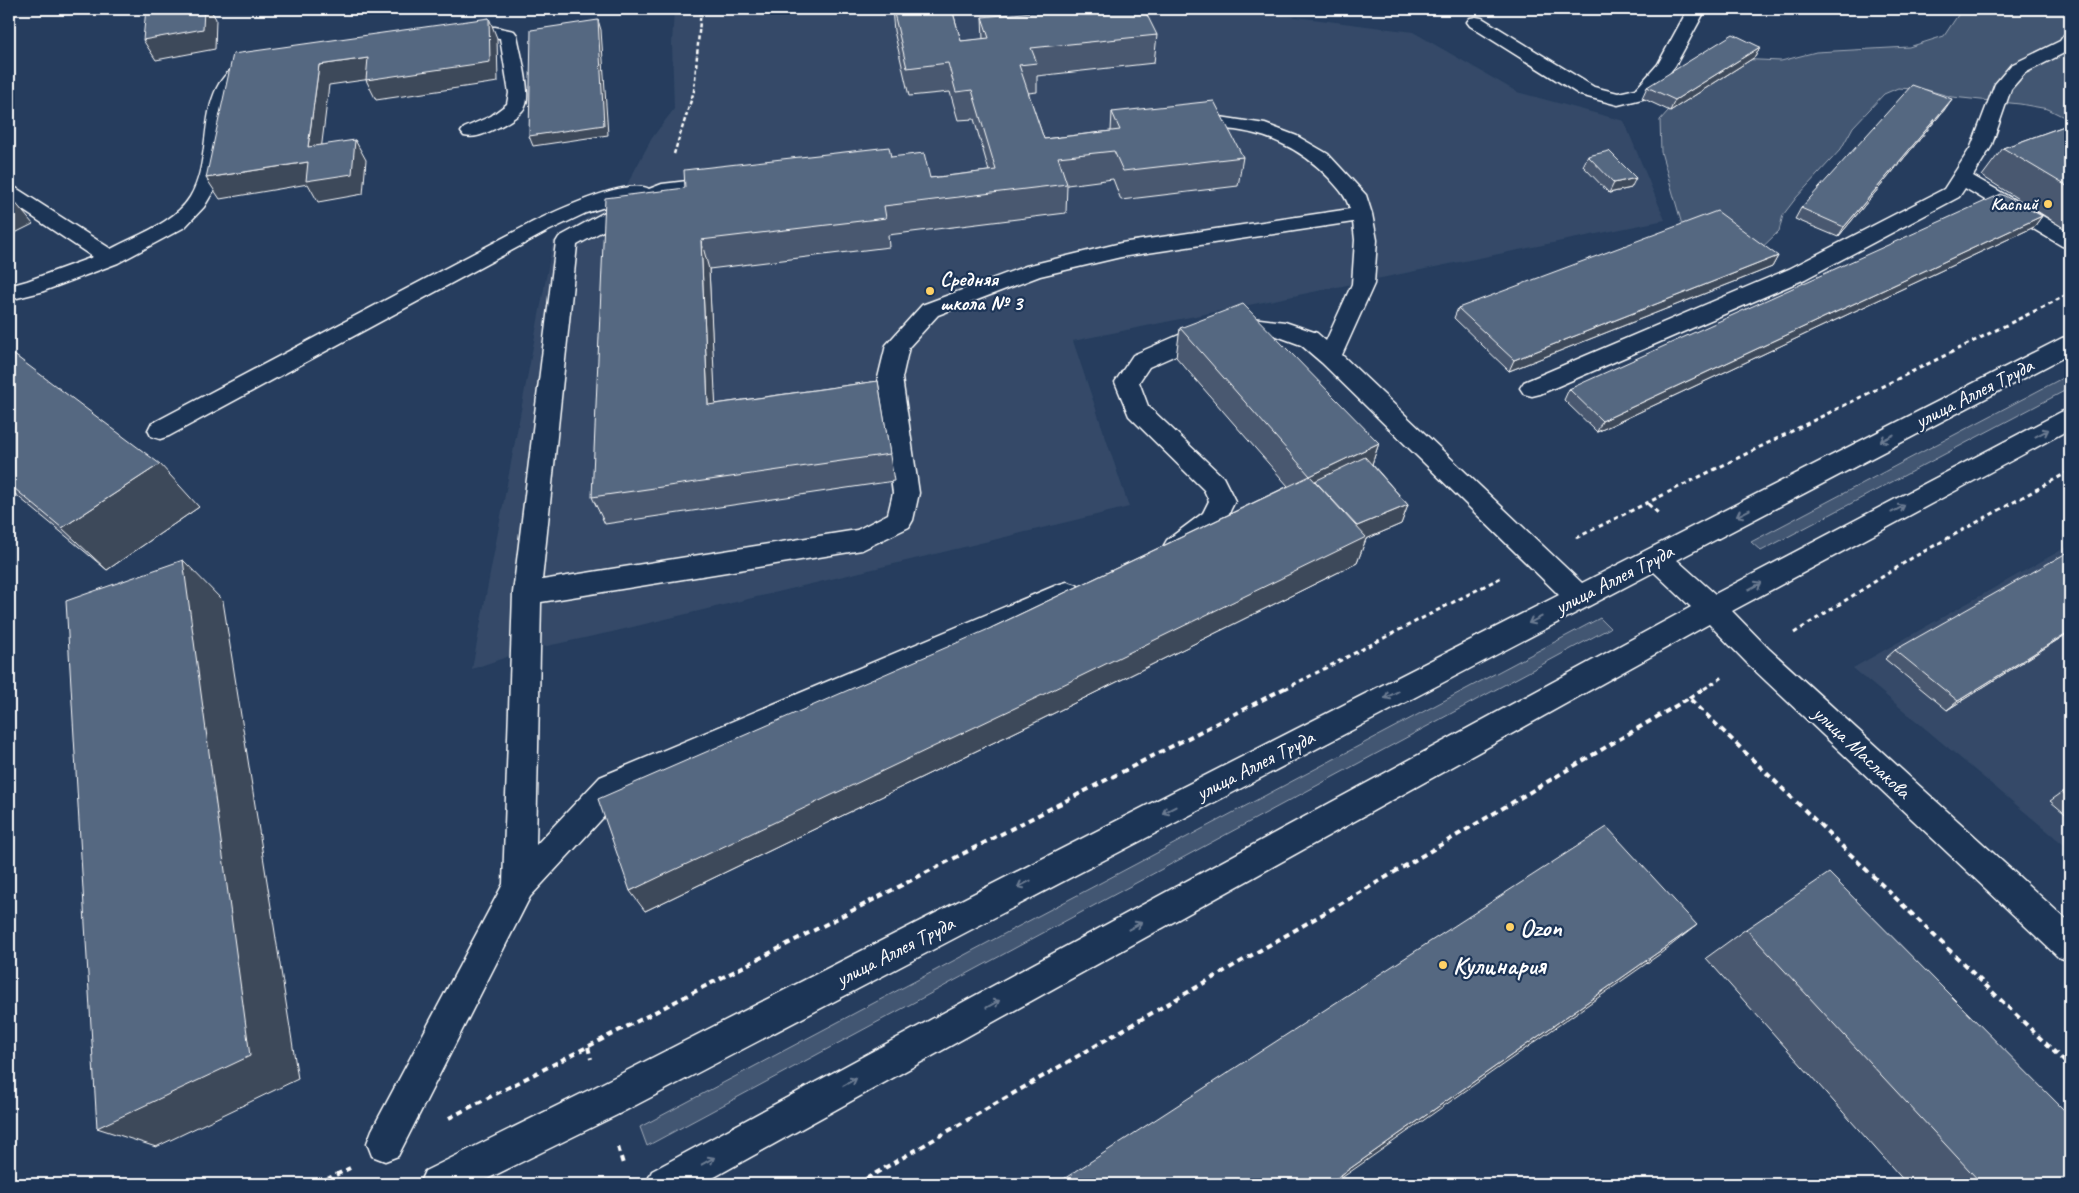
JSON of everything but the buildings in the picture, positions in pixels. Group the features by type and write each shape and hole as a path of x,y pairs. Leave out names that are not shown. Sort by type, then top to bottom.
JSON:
{"street":[{"path":"1476,22 1587,91 1618,99 1643,93 1666,66 1697,9"},
{"path":"438,38 487,32 499,32 508,35 518,93 516,106 498,120 471,132"},
{"path":"1532,388 1798,274 1952,193 1981,146 2002,88 2018,69 2068,44 2070,39"},
{"path":"9,293 110,258 178,222 197,203 207,185 222,94 228,81 241,70 261,61 280,59"},
{"path":"1171,128 1220,123 1265,130 1290,140 1321,158 1356,195 1362,214 1366,240 1363,284 1330,357"},
{"path":"1962,178 2070,241"},
{"path":"160,430 416,292 592,202 622,194 748,180"},
{"path":"519,886 528,592 568,242 662,190"},
{"path":"9,192 110,258"},
{"path":"528,592 862,540 900,520 906,493 890,378 898,345 930,310 1034,271 1121,250 1362,214"},
{"path":"1152,557 1180,545 1213,520 1222,501 1214,484 1138,410 1127,382 1141,361 1196,337 1244,325 1277,328 1309,339 1330,357 1579,597"},
{"name":"улица Аллея Труда","path":"438,1184 604,1102 2070,344"},
{"path":"665,1184 1712,609 2070,418"},
{"name":"улица Маслакова","path":"1656,557 1712,609 1758,656 2070,945"},
{"path":"384,1143 519,886 611,787 1088,584"}],"path":[{"path":"662,190 694,91 700,9"},
{"path":"447,1119 1409,626 1539,557 2070,292"},
{"path":"857,1184 1366,889 1690,698 1912,558 2070,471"},
{"path":"1690,698 2070,1067"},
{"path":"317,1184 351,1168"}],"shaded area":[{"name":"Средняя школа № 3","path":"674,9 1235,9 1413,32 1517,92 1624,121 1665,220 1073,341 1129,507 612,632 524,651 472,669 553,241 622,194 652,138 674,109 672,44"},
{"path":"1962,9 2070,9 2070,120 2048,109 1952,97 1927,90 1898,88 1884,94 1853,127 1841,149 1783,215 1779,231 1745,264 1683,228 1661,152 1660,120 1700,75 1737,59 1781,61 1816,52 1909,47 1944,36"},
{"path":"2070,374 2070,388 1761,551 1751,542"},
{"path":"2070,545 2070,850 1853,668"},
{"path":"1600,618 1610,628 647,1146 640,1127"}],"place":[{"name":"Каспий","path":"2048,204"},
{"name":"Средняя школа № 3","path":"930,291"},
{"name":"Ozon","path":"1510,927"},
{"name":"Кулинария","path":"1443,965"}]}
